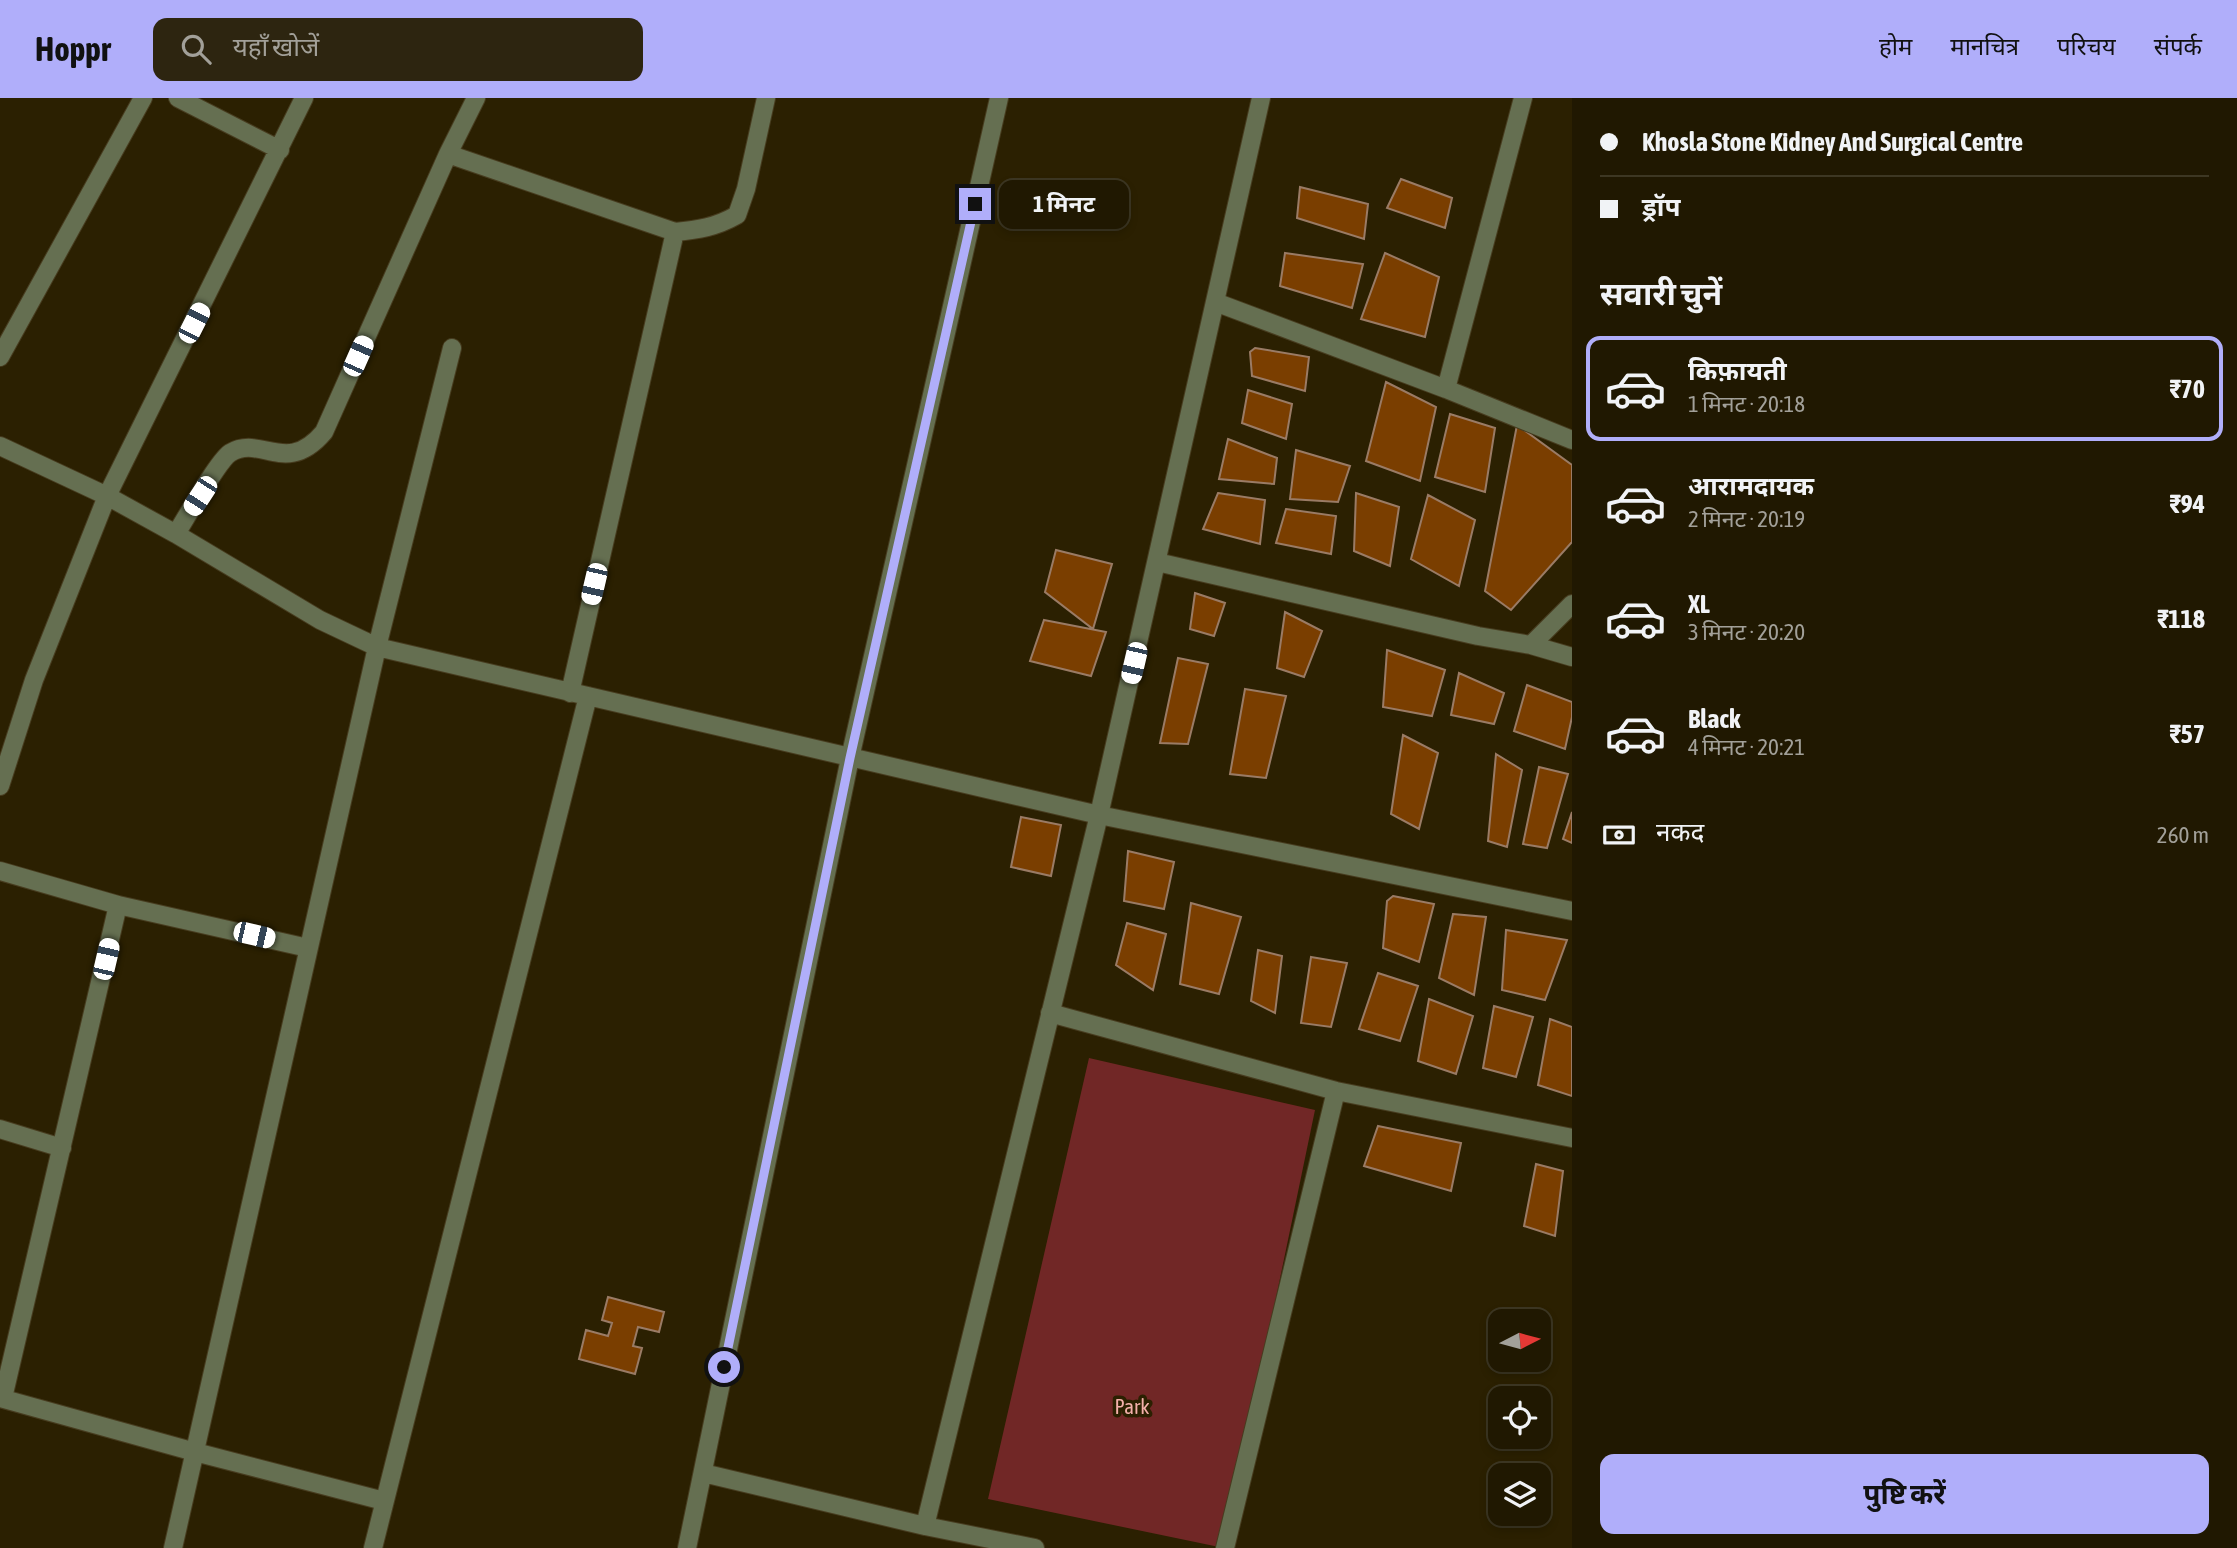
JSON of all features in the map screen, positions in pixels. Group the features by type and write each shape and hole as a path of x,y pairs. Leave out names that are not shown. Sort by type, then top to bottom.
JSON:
{"street":[{"path":"0,357 143,98"},
{"path":"178,98 280,150"},
{"path":"0,786 34,680 107,496 304,98"},
{"path":"176,534 217,467 228,454 240,449 298,453 312,446 324,432 448,154 476,98"},
{"path":"448,154 675,232 704,229 722,224 737,215 746,189 766,98"},
{"path":"687,1548 850,758 999,98"},
{"path":"925,1526 1099,815 1261,98"},
{"path":"1446,389 1523,98"},
{"path":"570,693 675,232"},
{"path":"1215,302 1446,389 1572,440"},
{"path":"173,1548 377,647 452,348"},
{"path":"0,446 107,496 320,620 377,647 1099,815 1572,911"},
{"path":"1157,562 1478,636 1531,645 1572,657"},
{"path":"1531,645 1572,604"},
{"path":"373,1548 588,696"},
{"path":"0,871 118,905 308,947"},
{"path":"118,905 1,1398 384,1501"},
{"path":"1050,1013 1336,1091 1572,1138"},
{"path":"1226,1548 1336,1091"},
{"path":"0,1129 62,1147"},
{"path":"702,1474 925,1526 1035,1548"}],"green space":[{"name":"Park","path":"1089,1058 1315,1110 1224,1548 988,1499"}],"building":[{"path":"1401,179 1452,198 1445,228 1387,208"},
{"path":"1300,187 1368,204 1364,239 1297,218"},
{"path":"1285,253 1363,264 1352,308 1280,286"},
{"path":"1385,253 1439,277 1425,337 1361,319"},
{"path":"1255,348 1309,357 1305,391 1252,376 1250,352"},
{"path":"1386,382 1436,407 1420,481 1366,461"},
{"path":"1248,390 1292,404 1286,439 1242,423"},
{"path":"1450,414 1495,428 1485,492 1435,477"},
{"path":"1517,425 1572,465 1572,542 1511,610 1485,591"},
{"path":"1228,439 1277,458 1274,484 1219,479"},
{"path":"1296,450 1350,466 1338,502 1290,499"},
{"path":"1218,493 1265,500 1260,544 1203,529"},
{"path":"1356,493 1399,507 1390,566 1354,551"},
{"path":"1428,495 1475,520 1459,586 1411,559"},
{"path":"1286,509 1336,516 1331,554 1276,543"},
{"path":"1056,550 1112,564 1093,629 1045,592"},
{"path":"1195,593 1225,603 1214,636 1190,629"},
{"path":"1285,612 1322,631 1304,677 1277,668"},
{"path":"1044,620 1106,632 1091,676 1030,661"},
{"path":"1387,650 1445,670 1432,716 1383,707"},
{"path":"1178,658 1208,664 1188,744 1160,743"},
{"path":"1459,673 1504,693 1494,724 1451,715"},
{"path":"1527,685 1572,702 1572,717 1565,749 1514,731"},
{"path":"1245,689 1286,696 1266,778 1230,774"},
{"path":"1403,735 1438,753 1419,829 1391,814"},
{"path":"1496,754 1522,770 1507,847 1488,841"},
{"path":"1539,767 1568,774 1547,848 1523,844"},
{"path":"1572,812 1572,843 1563,839"},
{"path":"1021,817 1061,825 1051,876 1011,867"},
{"path":"1128,851 1174,862 1164,909 1124,901"},
{"path":"1393,896 1434,904 1419,962 1383,948 1387,901"},
{"path":"1191,903 1241,917 1219,994 1180,984"},
{"path":"1453,914 1486,917 1474,995 1439,978"},
{"path":"1127,923 1166,934 1153,990 1116,965"},
{"path":"1506,930 1567,940 1545,1000 1502,990"},
{"path":"1258,950 1282,956 1275,1013 1251,1001"},
{"path":"1311,957 1347,963 1331,1027 1301,1023"},
{"path":"1378,973 1418,986 1400,1041 1359,1029"},
{"path":"1429,999 1473,1016 1456,1074 1418,1061"},
{"path":"1494,1006 1533,1017 1516,1077 1483,1068"},
{"path":"1550,1019 1572,1027 1572,1096 1538,1085"},
{"path":"1378,1126 1461,1143 1451,1191 1364,1166"},
{"path":"1536,1164 1563,1171 1555,1236 1524,1226"},
{"path":"608,1297 664,1312 659,1332 638,1327 633,1346 642,1348 635,1374 579,1359 586,1330 608,1336 612,1323 602,1320"}],"route":[{"path":"724,1367 850,758 975,204"}]}
